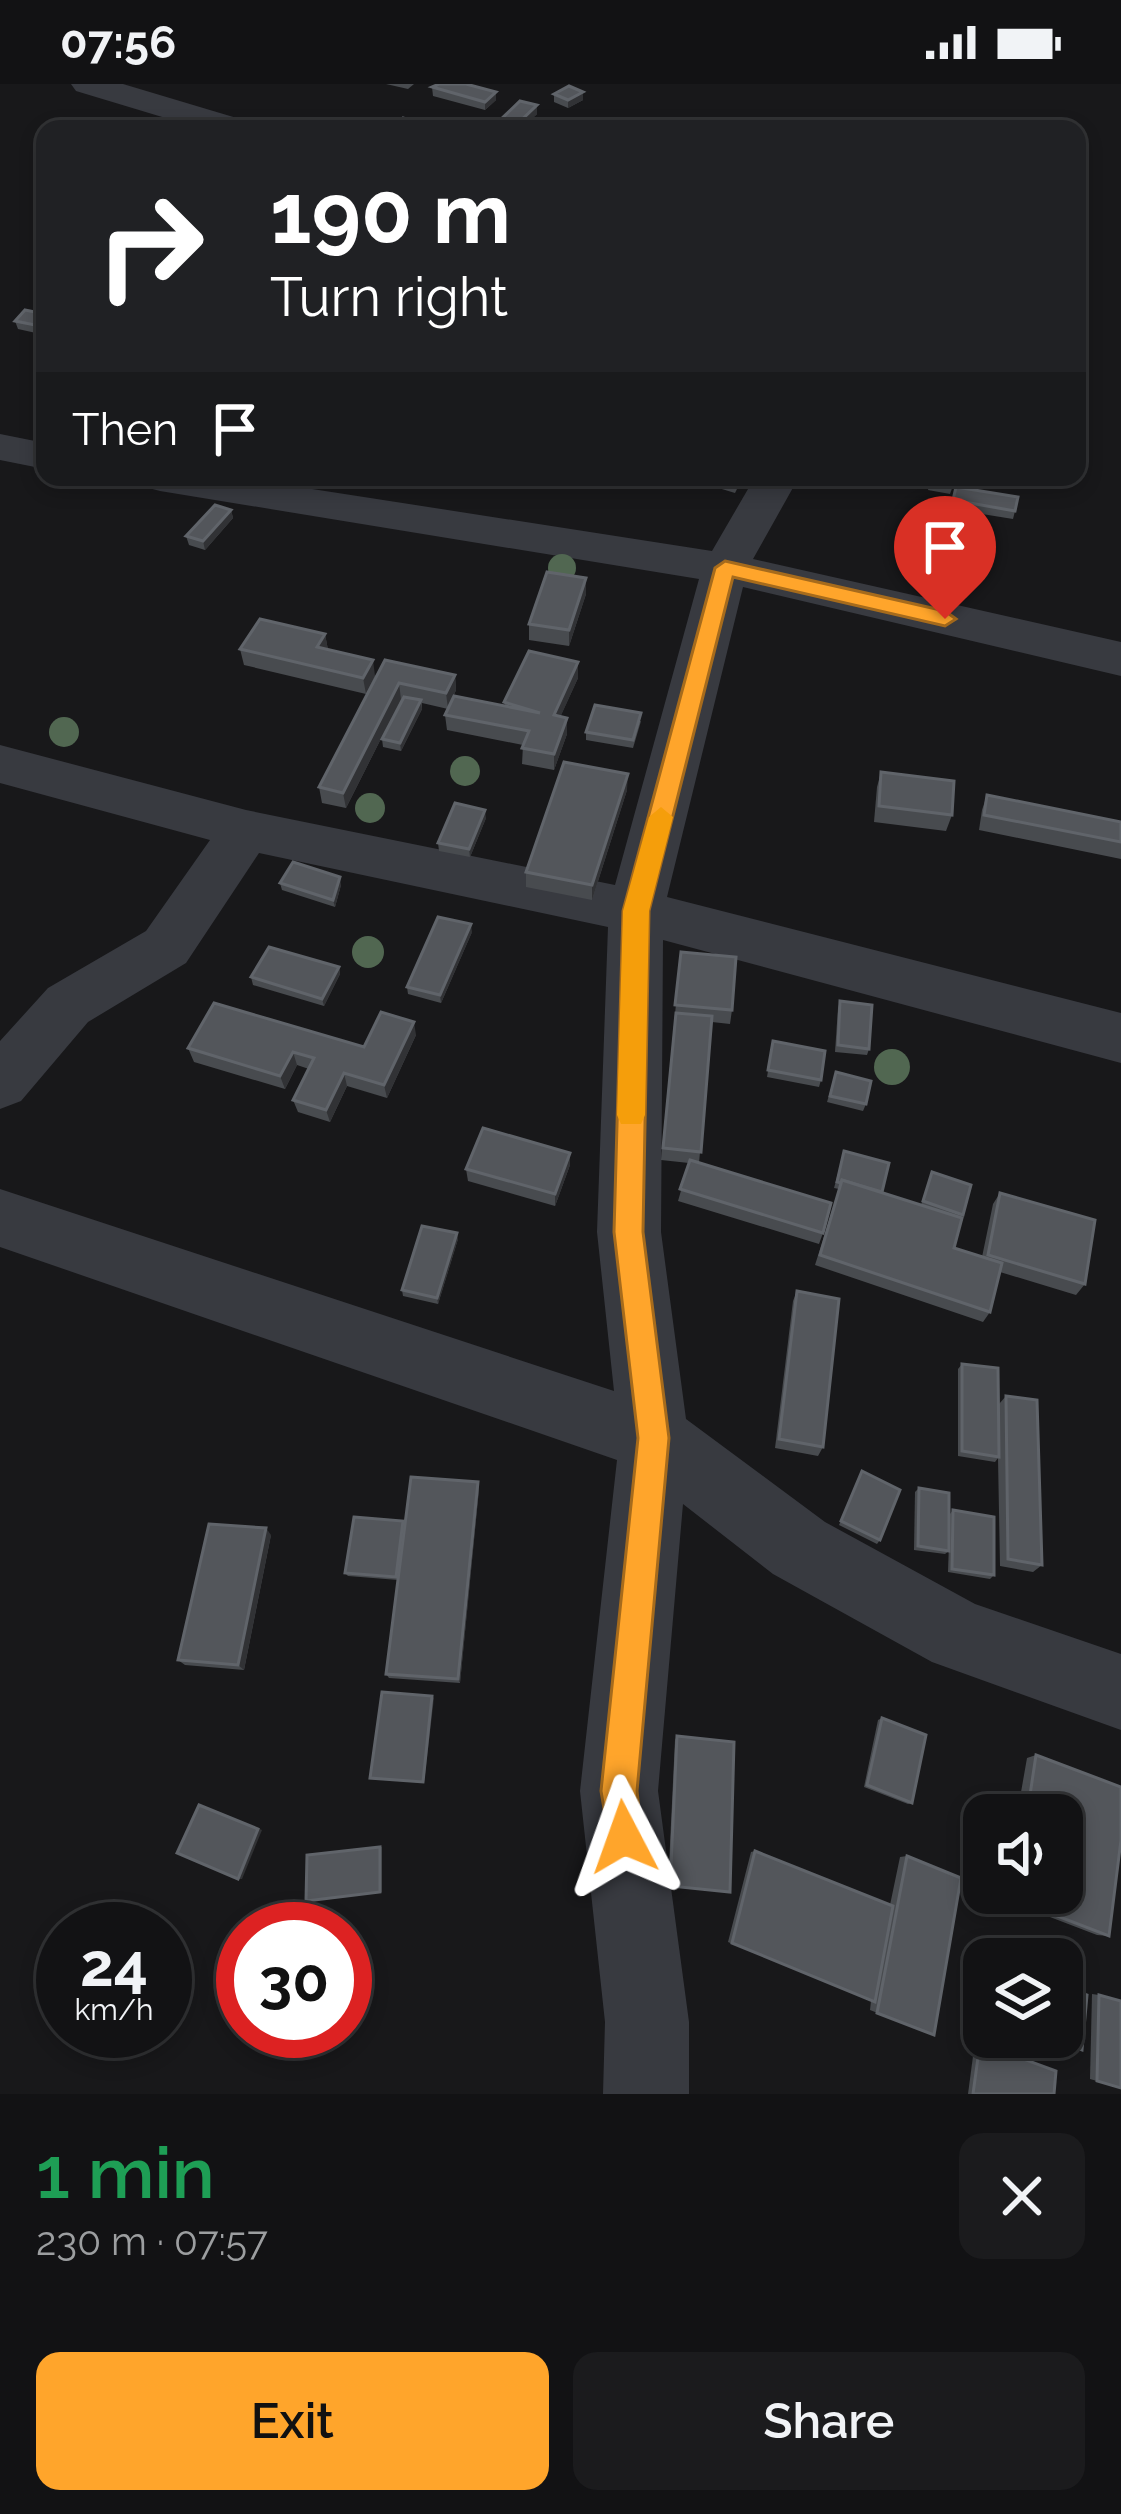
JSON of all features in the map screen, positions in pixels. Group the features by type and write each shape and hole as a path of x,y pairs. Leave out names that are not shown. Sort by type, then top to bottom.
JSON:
{"street":[{"path":"88,84 208,120"},
{"path":"0,447 36,453"},
{"path":"209,486 725,568 1121,658"},
{"path":"646,2094 646,2022 619,1791 654,1438 628,1232 636,911 725,568 772,486"},
{"path":"0,764 247,830 636,911 1121,1039"},
{"path":"0,1083 68,1005 166,947 247,830"},
{"path":"0,1218 654,1438 799,1548 958,1636 1121,1691"}],"building":[{"path":"466,84 496,92 485,102 432,87"},
{"path":"569,86 583,92 568,100 554,94"},
{"path":"520,101 537,105 521,120 500,120"},
{"path":"25,310 36,312 36,325 15,321"},
{"path":"956,487 1018,497 1015,511 953,500"},
{"path":"215,505 231,510 203,541 186,536"},
{"path":"547,572 586,578 569,630 529,624"},
{"path":"260,619 325,634 317,647 373,660 363,678 240,649"},
{"path":"529,651 578,662 554,715 567,718 554,754 522,748 529,731 445,715 454,696 540,713 504,702"},
{"path":"385,660 455,675 446,693 399,683 343,793 319,787"},
{"path":"404,697 421,700 400,743 382,739"},
{"path":"595,705 641,713 633,740 586,732"},
{"path":"564,762 628,774 592,885 526,872"},
{"path":"881,772 954,781 952,815 879,806"},
{"path":"987,795 1121,822 1121,842 984,815"},
{"path":"455,803 485,810 469,849 438,843"},
{"path":"293,862 340,877 333,900 280,883"},
{"path":"438,917 471,924 440,995 407,987"},
{"path":"269,947 339,967 322,999 251,977"},
{"path":"681,952 736,957 732,1010 675,1005"},
{"path":"840,1001 872,1005 869,1049 838,1045"},
{"path":"214,1003 364,1047 381,1012 414,1022 384,1085 344,1073 326,1110 293,1100 314,1058 293,1052 280,1076 188,1048"},
{"path":"676,1013 712,1016 701,1152 663,1148"},
{"path":"773,1041 825,1051 821,1080 768,1070"},
{"path":"836,1072 871,1081 866,1104 830,1096"},
{"path":"483,1128 570,1153 555,1194 466,1169"},
{"path":"844,1151 889,1163 882,1192 837,1182"},
{"path":"690,1160 831,1203 823,1233 680,1189"},
{"path":"932,1172 971,1185 963,1215 923,1201"},
{"path":"842,1180 962,1218 954,1248 1002,1263 990,1312 820,1255"},
{"path":"1000,1193 1095,1220 1085,1284 988,1255"},
{"path":"422,1226 457,1233 437,1298 402,1290"},
{"path":"797,1291 839,1299 823,1447 779,1439"},
{"path":"962,1364 998,1368 999,1457 962,1451"},
{"path":"1006,1396 1037,1400 1042,1565 1008,1559"},
{"path":"862,1471 900,1490 880,1540 841,1521"},
{"path":"411,1477 478,1482 458,1679 386,1674"},
{"path":"919,1488 949,1493 949,1551 918,1546"},
{"path":"953,1510 994,1517 994,1575 952,1569"},
{"path":"354,1517 403,1521 396,1577 345,1573"},
{"path":"209,1524 266,1528 238,1665 178,1660"},
{"path":"382,1692 432,1696 423,1782 370,1778"},
{"path":"882,1718 926,1735 912,1803 867,1785"},
{"path":"677,1736 734,1742 730,1892 670,1886"},
{"path":"1036,1755 1121,1787 1121,1840 1109,1936 1052,1914 1083,1914 1083,1794 1030,1794"},
{"path":"199,1805 258,1829 238,1879 177,1853"},
{"path":"380,1847 380,1892 306,1901 307,1855"},
{"path":"755,1851 893,1906 875,2002 732,1943"},
{"path":"907,1856 961,1878 934,2035 877,2013"},
{"path":"1083,1994 1087,1995 1083,2039"},
{"path":"1099,1995 1121,2001 1121,2088 1097,2081"},
{"path":"978,2058 1021,2058 1056,2071 1054,2094 973,2094"}],"slow traffic":[{"path":"631,1115 636,911 661,817"}],"route":[{"path":"624,1837 619,1791 654,1438 628,1232 636,911 725,568 945,619"}]}
